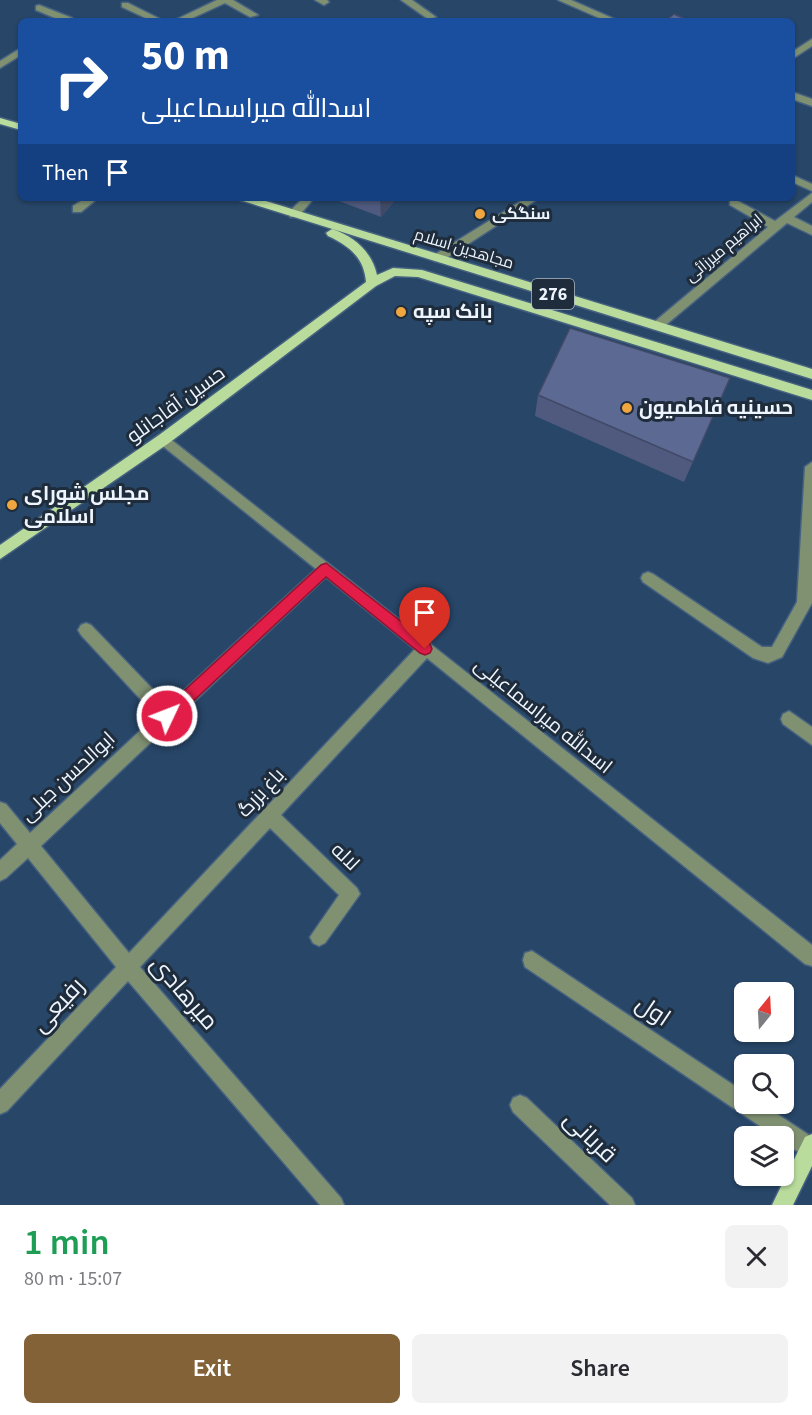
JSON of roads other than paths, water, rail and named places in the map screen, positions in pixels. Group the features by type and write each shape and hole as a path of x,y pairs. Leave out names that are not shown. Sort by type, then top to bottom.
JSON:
{"main road":[{"path":"0,121 18,126"},
{"name":"مجاهدین اسلام","path":"259,201 294,214 812,374"},
{"path":"294,214 344,238 361,251 372,269 372,283"},
{"name":"مجاهدین اسلام","path":"372,283 393,272 418,273 812,395"},
{"name":"حسین آقاجانلو","path":"0,553 164,439 372,283"},
{"path":"782,1205 811,1146"}],"street":[{"path":"185,18 225,0 253,15"},
{"path":"406,0 431,17"},
{"path":"563,0 607,18"},
{"path":"125,5 153,18"},
{"path":"39,8 64,18"},
{"path":"795,54 812,42"},
{"path":"0,65 18,53"},
{"path":"795,95 812,103"},
{"path":"795,180 812,188"},
{"name":"ابراهیم میرزائی","path":"657,326 812,196"},
{"path":"77,209 89,201"},
{"path":"294,214 306,201"},
{"path":"438,258 524,201"},
{"path":"734,203 781,222 812,231"},
{"name":"اسدالله میراسماعیلی","path":"164,439 812,957"},
{"path":"648,578 758,653 768,656 777,652 804,603 812,467"},
{"name":"ابوالحسن جبلی","path":"0,872 326,569"},
{"path":"86,630 167,716"},
{"name":"باغ بزرگ","path":"128,967 425,649"},
{"path":"789,719 812,737"},
{"name":"میرهادی","path":"0,810 128,967 334,1205"},
{"name":"لاله","path":"269,815 351,894 319,937"},
{"name":"اول","path":"532,960 734,1097"},
{"name":"رفیعی","path":"0,1104 128,967"},
{"name":"قربانی","path":"520,1105 625,1205"},
{"name":"اول","path":"760,1114 811,1146"}],"place":[{"name":"سنگکی","path":"480,214"},
{"name":"بانک سپه","path":"401,312"},
{"name":"حسینیه فاطمیون","path":"627,408"},
{"name":"مجلس شورای اسلامی","path":"12,505"}]}
